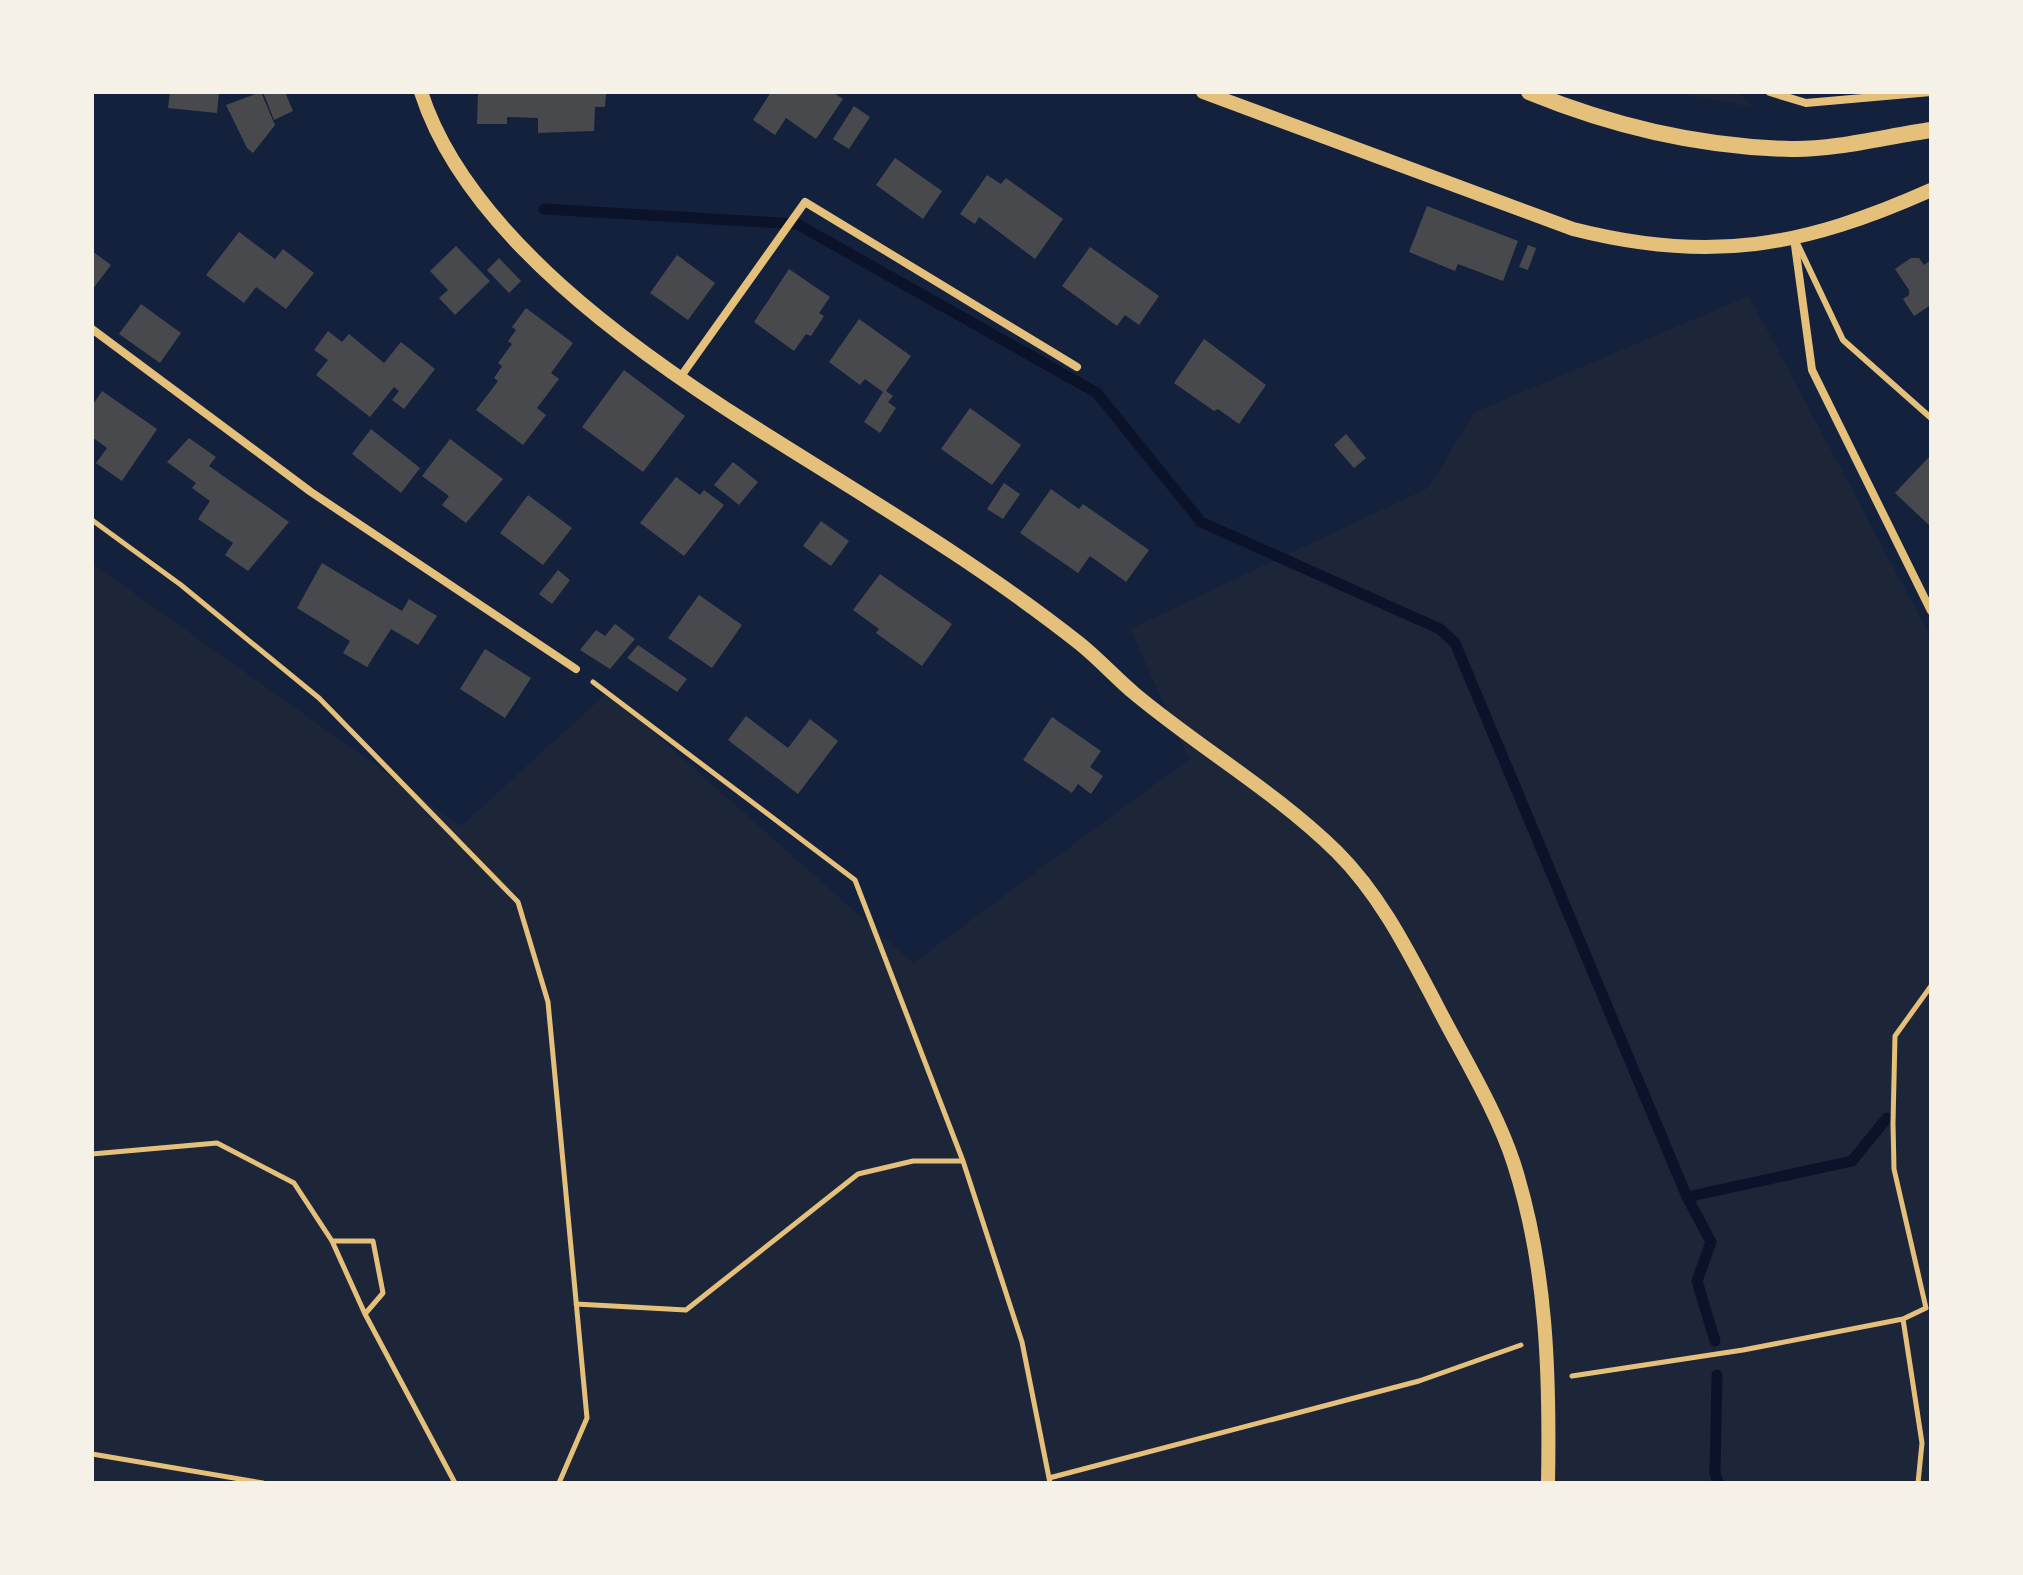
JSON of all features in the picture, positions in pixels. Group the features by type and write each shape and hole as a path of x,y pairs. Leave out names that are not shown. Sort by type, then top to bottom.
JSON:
{"main road":[{"path":"1529,92 1613,123 1736,145 1794,150 1931,130"}],"street":[{"path":"421,92 436,135 458,172 507,229 627,343 678,379 957,555 1081,645 1136,695 1251,780 1338,853 1378,901 1404,943 1513,1159 1535,1239 1549,1380 1548,1483"},
{"path":"1203,92 1573,229 1629,244 1736,249 1794,238 1853,221 1931,190"},
{"path":"1770,92 1806,103 1931,92"},
{"path":"678,379 805,202 1077,367"},
{"path":"1794,238 1812,370 1931,611"},
{"path":"92,329 311,492 576,669"}],"lane":[{"path":"1794,238 1843,340 1931,418"}],"path":[{"path":"92,520 181,585 319,698 518,902 548,1002 587,1418 559,1483"},
{"path":"576,669 855,880 963,1161 1022,1342 1050,1481 1419,1381 1545,1336"},
{"path":"1549,1380 1743,1350 1903,1319 1926,1308 1894,1169 1895,1036 1931,986"},
{"path":"92,1154 217,1143 294,1183 332,1241 365,1314 455,1483"},
{"path":"576,1304 686,1310 858,1174 913,1161 963,1161"},
{"path":"332,1241 373,1241 383,1293 365,1314"},
{"path":"1903,1319 1922,1443 1918,1483"},
{"path":"92,1454 263,1483"}],"shaded area":[{"path":"1676,92 1737,92 1756,108"},
{"path":"1749,296 1931,638 1931,1483 92,1483 92,563 461,826 608,692 913,963 1189,759 1130,629 1428,488 1475,412"}],"building":[{"path":"170,92 219,92 217,113 168,108"},
{"path":"261,92 275,125 253,153 247,148 226,105"},
{"path":"263,92 285,92 293,111 274,120"},
{"path":"478,92 606,92 605,107 595,107 594,131 538,133 538,118 507,117 507,124 477,124"},
{"path":"771,92 832,92 843,99 816,139 786,118 775,135 753,120"},
{"path":"854,106 870,117 849,149 833,139"},
{"path":"895,158 942,191 923,219 876,185"},
{"path":"987,175 1001,184 1006,178 1063,219 1035,259 979,217 975,224 960,214"},
{"path":"1427,206 1518,241 1503,281 1458,264 1455,271 1409,252"},
{"path":"239,232 275,259 283,249 314,273 286,309 256,287 244,303 206,275"},
{"path":"1528,245 1536,248 1528,270 1519,267"},
{"path":"456,246 490,281 455,315 439,298 448,290 430,271"},
{"path":"1090,247 1159,296 1139,325 1125,315 1117,326 1062,286"},
{"path":"92,251 111,265 92,290"},
{"path":"677,255 715,283 688,320 650,293"},
{"path":"499,258 521,281 509,293 487,270"},
{"path":"1911,258 1919,258 1924,265 1931,260 1931,305 1914,316 1903,299 1909,295 1909,290 1895,269"},
{"path":"789,269 830,297 819,313 824,316 811,336 806,334 794,351 754,322"},
{"path":"141,304 181,333 160,363 119,334"},
{"path":"526,308 573,343 551,373 559,379 537,408 546,415 523,445 476,410 498,381 494,378 502,366 498,363 512,344 508,341 516,330 512,327"},
{"path":"859,319 911,356 886,391 893,396 888,402 896,408 880,433 864,422 883,392 865,379 860,385 829,362"},
{"path":"328,331 342,342 349,334 384,363 401,342 435,369 404,409 392,400 399,391 394,387 370,417 316,375 328,360 314,350"},
{"path":"1204,339 1266,385 1239,424 1174,383"},
{"path":"624,370 685,416 643,472 582,427"},
{"path":"102,391 157,429 122,481 96,463 107,448 92,437 92,406"},
{"path":"970,408 1021,445 992,485 941,449"},
{"path":"371,429 420,468 401,493 352,454"},
{"path":"1346,434 1366,458 1354,468 1334,445"},
{"path":"189,438 216,457 209,466 289,522 248,571 225,555 233,543 198,519 210,501 192,488 196,483 167,462"},
{"path":"450,439 503,479 466,523 442,505 449,496 422,476"},
{"path":"1931,455 1931,527 1895,493"},
{"path":"733,462 758,482 739,505 714,485"},
{"path":"676,477 700,495 704,490 724,505 684,556 640,523"},
{"path":"1004,483 1020,494 1003,519 987,509"},
{"path":"1051,489 1079,509 1083,504 1149,550 1126,582 1090,556 1078,573 1020,533"},
{"path":"528,495 572,528 543,565 500,533"},
{"path":"821,521 849,541 831,566 803,546"},
{"path":"322,563 402,611 409,599 437,616 418,645 391,629 367,667 343,653 350,641 297,608"},
{"path":"558,570 570,580 552,604 539,594"},
{"path":"880,574 952,624 922,666 876,633 879,629 853,610"},
{"path":"699,595 742,625 712,668 668,638"},
{"path":"615,624 635,639 610,669 580,650 596,630 605,636"},
{"path":"638,645 687,679 677,692 627,658"},
{"path":"485,649 531,678 505,718 460,689"},
{"path":"746,716 788,748 810,719 838,741 798,794 728,740"},
{"path":"1052,717 1101,751 1090,767 1103,776 1091,794 1078,784 1072,793 1023,760"}],"waterway":[{"path":"544,209 797,224 1097,393 1201,522 1440,629 1455,643 1687,1197 1711,1242 1697,1281 1715,1341"},
{"path":"1687,1197 1852,1161 1887,1118"},
{"path":"1717,1375 1715,1473 1718,1483"}]}
